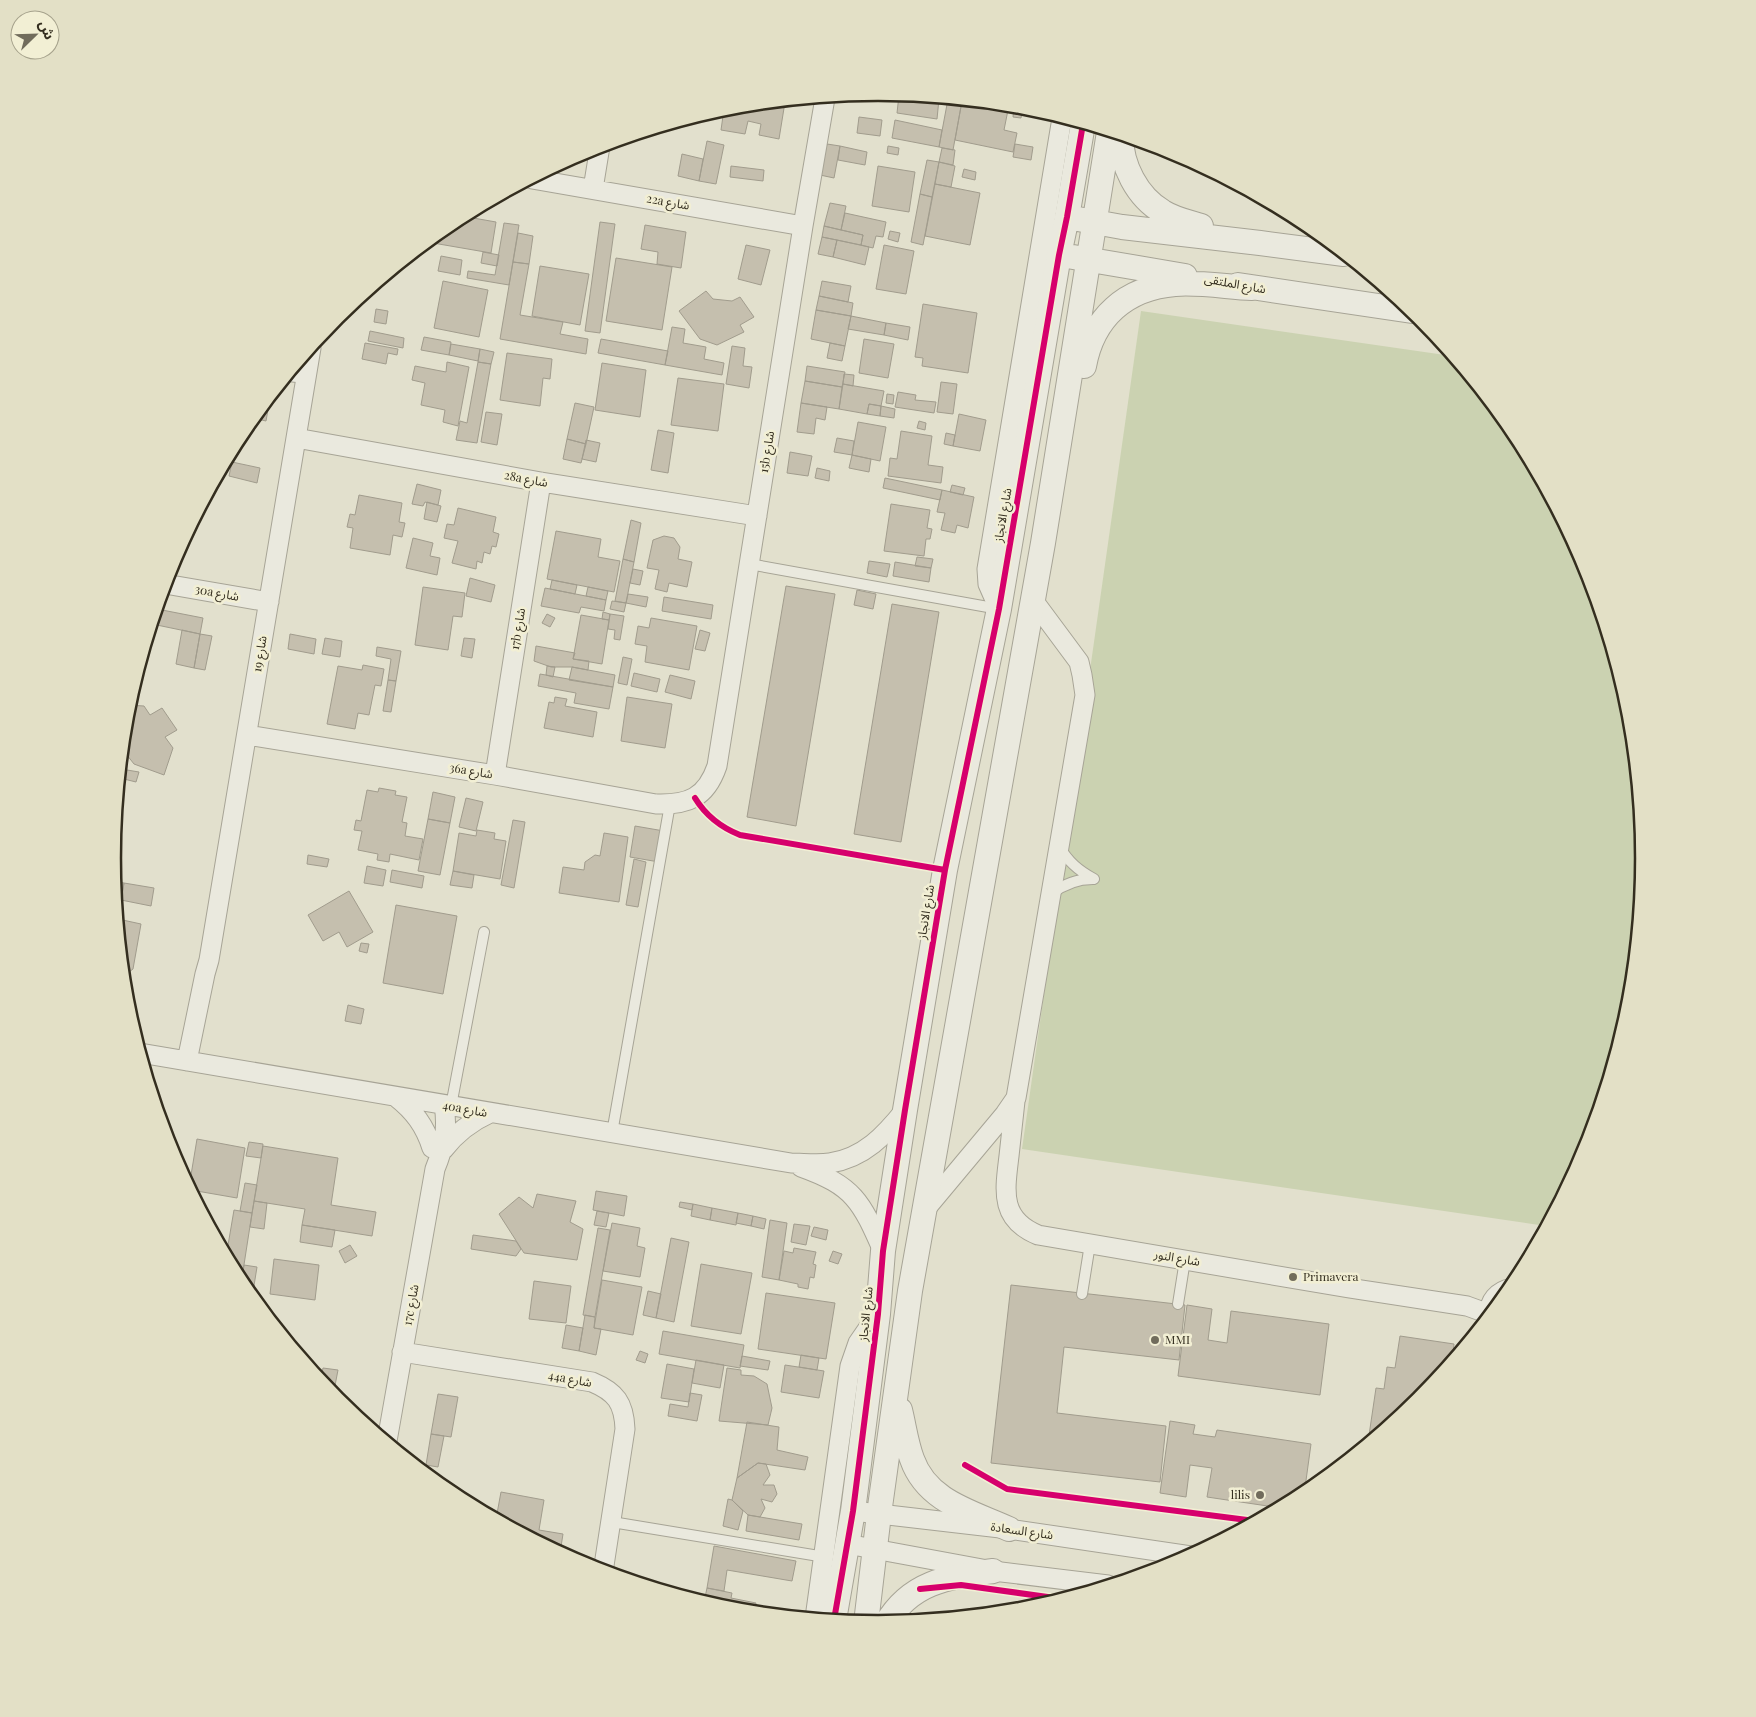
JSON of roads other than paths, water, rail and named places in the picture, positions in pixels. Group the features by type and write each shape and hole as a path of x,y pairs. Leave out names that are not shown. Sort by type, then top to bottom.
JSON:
{"street":[{"name":"15b شارع","path":"694,798 705,790 717,766 824,103"},
{"path":"999,609 988,584 987,569 1061,124"},
{"name":"شارع الانجاز","path":"835,1614 853,1511 878,1314 884,1251 905,1110 945,870 999,609 1082,129"},
{"path":"867,1616 910,1291 1043,543 1108,137"},
{"path":"1121,141 1126,164 1135,183 1147,199 1163,212 1185,222 1260,243"},
{"path":"593,189 599,155"},
{"name":"22a شارع","path":"540,180 803,226"},
{"path":"1067,217 1122,227 1331,252"},
{"name":"شارع الملتقى","path":"1059,255 1252,288 1397,308"},
{"path":"1043,543 1064,486 1088,345 1097,328 1109,313 1132,296 1158,286 1177,284 1252,288"},
{"name":"شارع 19","path":"195,1063 205,974 209,960 296,438 297,377"},
{"name":"28a شارع","path":"296,438 541,482 757,516"},
{"name":"17b شارع","path":"495,775 541,482"},
{"name":"30a شارع","path":"172,585 268,602"},
{"name":"شارع النور","path":"1033,600 1079,662 1085,695 1016,1098 1005,1194 1010,1211 1015,1219 1022,1226 1038,1234 1090,1244 1486,1309"},
{"name":"36a شارع","path":"247,735 495,775 656,804 682,803 694,798"},
{"name":"40a شارع","path":"147,1054 790,1163 829,1163 855,1155 878,1141 905,1110"},
{"path":"395,1096 419,1118 437,1150"},
{"path":"924,1211 1005,1114 1016,1098"},
{"name":"17c شارع","path":"388,1435 437,1150 447,1128 448,1106"},
{"name":"17c شارع","path":"437,1150 463,1128 490,1113"},
{"name":"40a شارع","path":"790,1163 835,1181 855,1197 864,1210 884,1251"},
{"name":"شارع الانجاز","path":"816,1613 850,1366 858,1343 878,1314"},
{"name":"44a شارع","path":"402,1352 592,1382 606,1388 618,1399 624,1413 626,1429 604,1564"},
{"path":"896,1396 912,1460 926,1484 957,1508 1009,1529"},
{"name":"شارع السعادة","path":"853,1511 1009,1529 1177,1554"},
{"path":"847,1544 994,1570 1094,1584"},
{"path":"891,1615 904,1601 920,1589 938,1580 994,1570"}],"lane":[{"path":"749,564 999,609"},
{"path":"612,1133 670,804"},
{"path":"1051,895 1060,887 1071,882 1082,879 1094,879 1070,862 1059,846"},
{"path":"448,1106 484,932"},
{"path":"1082,1294 1090,1244"},
{"path":"1178,1304 1185,1260"},
{"path":"612,1522 825,1556"}],"place":[{"name":"Primavera","path":"1293,1277"},
{"name":"MMI","path":"1155,1340"},
{"name":"lilis","path":"1260,1495"}]}
